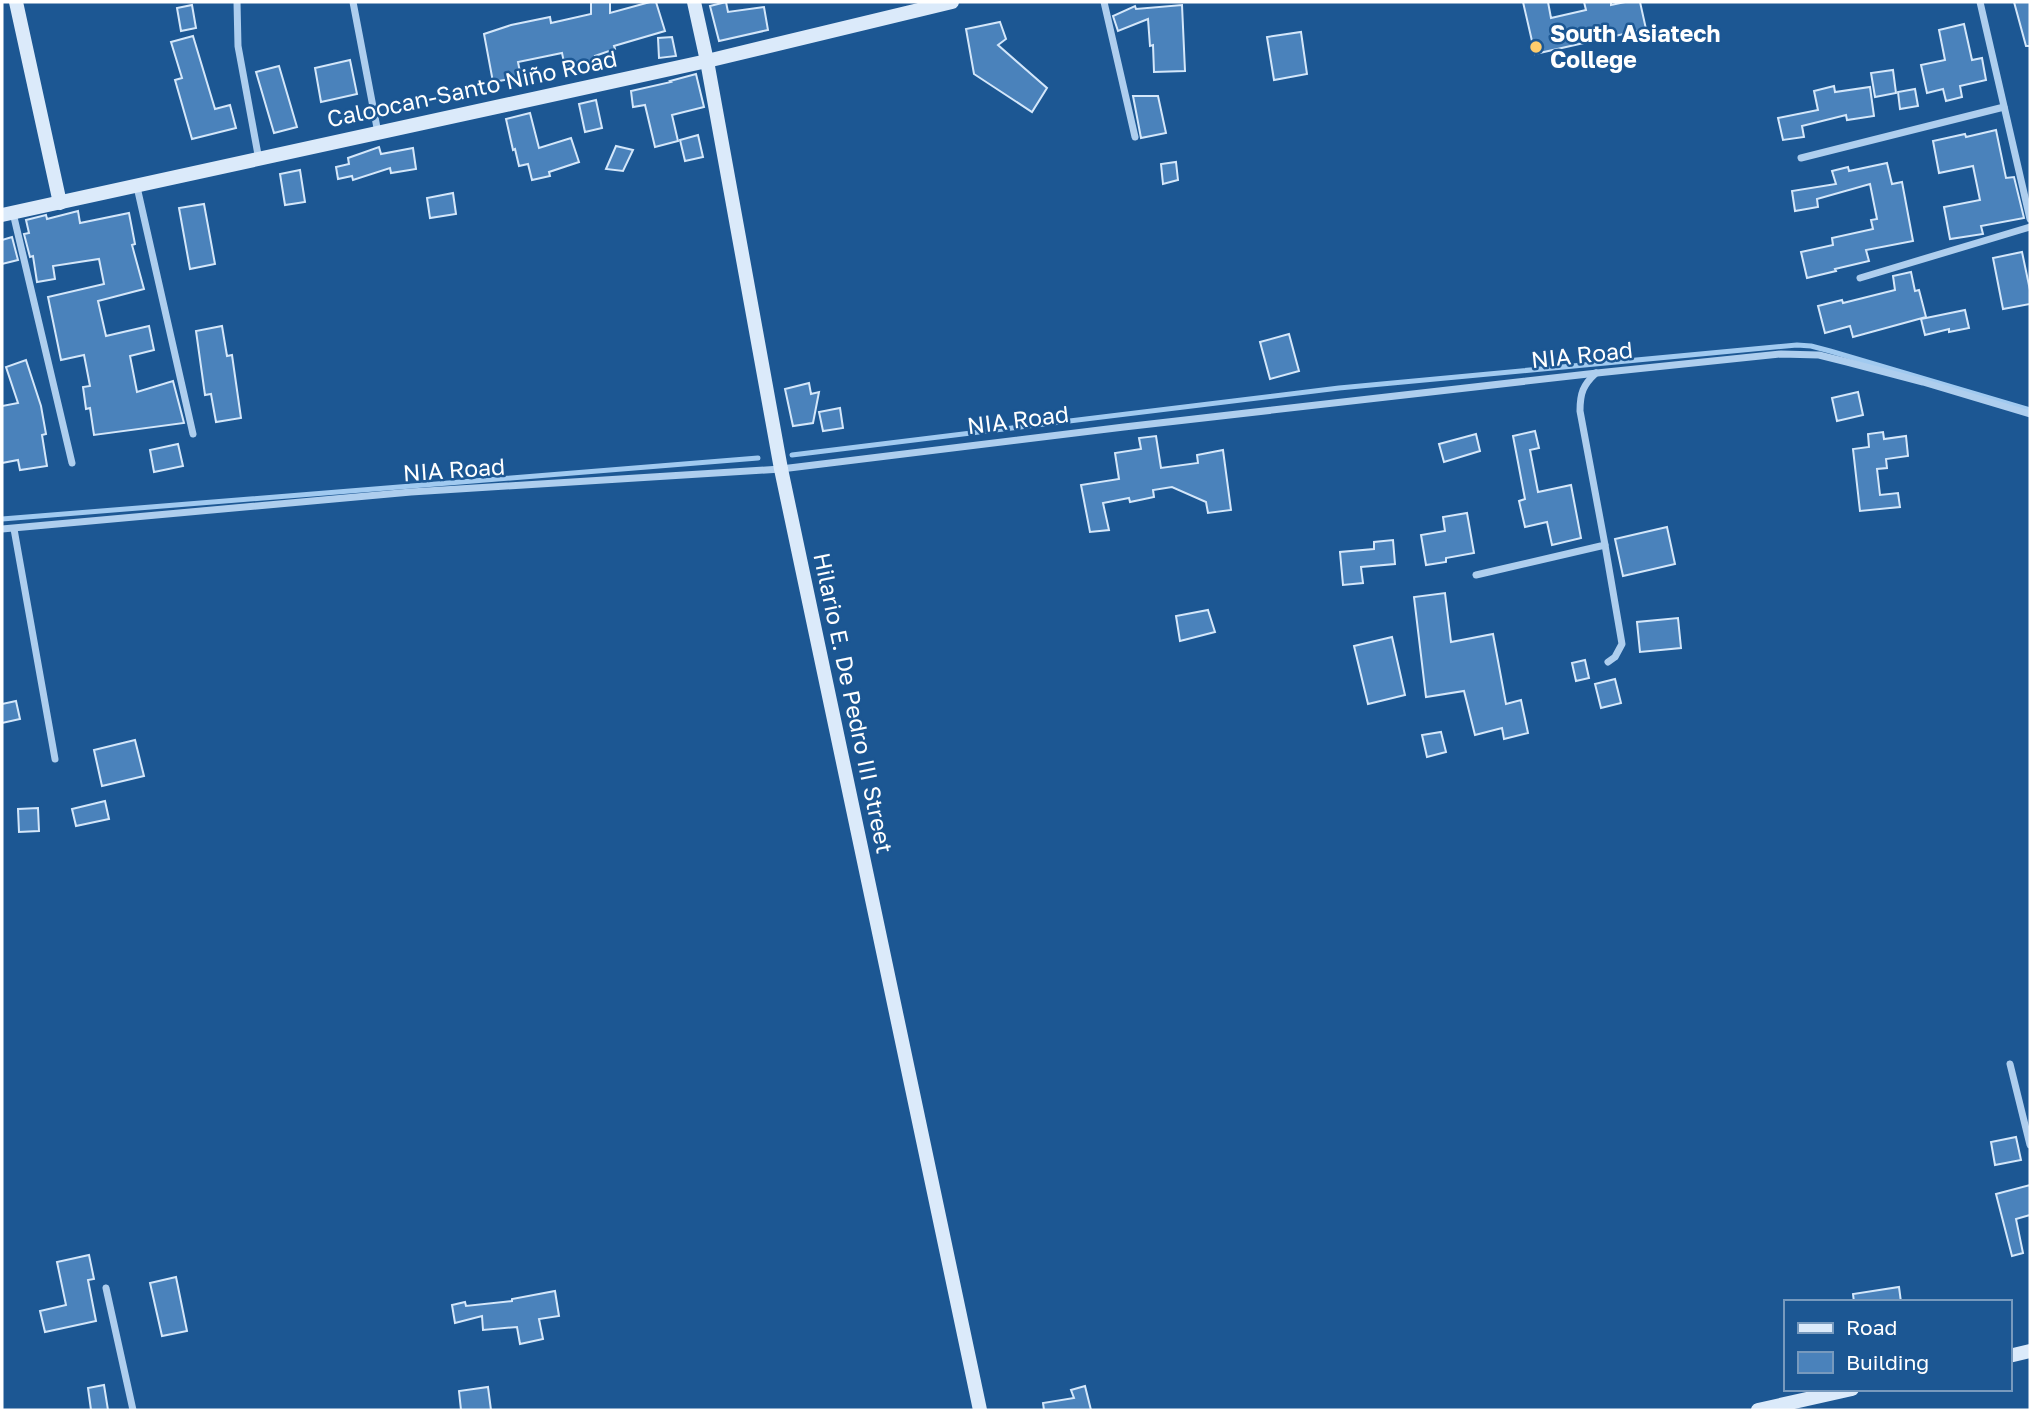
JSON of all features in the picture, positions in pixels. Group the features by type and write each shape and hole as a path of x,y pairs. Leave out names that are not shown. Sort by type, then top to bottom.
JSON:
{"street":[{"path":"16,2 60,203"},
{"path":"237,2 238,46 259,160"},
{"path":"353,2 378,134"},
{"name":"Hilario E. De Pedro III Street","path":"694,2 781,469 980,1410"},
{"name":"Caloocan-Santo Niño Road","path":"7,214 707,61 952,2"},
{"path":"1104,2 1135,138"},
{"path":"1980,2 2030,219"},
{"path":"1801,158 2004,107"},
{"path":"136,187 193,434"},
{"path":"7,214 72,463"},
{"path":"1860,278 2030,227"},
{"name":"NIA Road","path":"2,530 411,492 781,469 1124,427 1781,354 1819,355 2030,414"},
{"path":"1597,373 1586,382 1580,393 1580,411 1622,644 1615,657 1608,662"},
{"path":"14,528 55,759"},
{"path":"1476,576 1605,545"},
{"path":"2010,1064 2030,1145"},
{"path":"106,1287 133,1410"},
{"path":"2011,1356 2030,1351"},
{"path":"1758,1410 1843,1391"}],"building":[{"path":"591,2 610,2 610,13 656,2 665,31 614,46 615,49 595,56 596,60 565,67 562,53 518,62 521,77 493,82 484,34 550,17 551,23 591,14"},
{"path":"726,2 728,12 764,7 768,30 719,41 710,6"},
{"path":"1523,2 1548,2 1551,18 1586,10 1584,2 1611,2 1611,5 1640,2 1646,29 1535,54"},
{"path":"2014,2 2030,2 2030,46 2026,46"},
{"path":"192,5 196,28 181,31 177,8"},
{"path":"1182,5 1185,71 1154,72 1148,19 1118,31 1113,16 1135,6 1136,9"},
{"path":"1000,22 1006,39 998,45 1047,88 1032,112 974,74 966,29"},
{"path":"1964,24 1972,60 1982,58 1986,80 1960,86 1962,97 1946,101 1943,89 1927,93 1921,65 1945,60 1939,30"},
{"path":"1301,32 1307,74 1274,80 1267,37"},
{"path":"193,36 215,109 230,105 236,128 192,139 175,80 182,78 171,42"},
{"path":"672,37 676,56 659,58 658,38"},
{"path":"350,60 357,94 321,102 315,68"},
{"path":"279,66 297,127 274,133 256,72"},
{"path":"1893,70 1896,93 1875,97 1871,73"},
{"path":"696,74 704,107 672,115 678,141 655,147 645,105 633,107 631,91"},
{"path":"1834,86 1835,92 1870,87 1874,116 1847,120 1846,115 1802,126 1804,137 1783,140 1778,118 1818,110 1814,91"},
{"path":"1915,89 1918,106 1900,109 1898,92"},
{"path":"1133,96 1158,96 1166,133 1141,138"},
{"path":"596,100 602,128 585,132 579,104"},
{"path":"530,113 539,148 571,138 579,162 549,172 550,176 532,180 528,164 519,166 506,119"},
{"path":"1996,130 2006,178 2014,177 2024,218 1981,226 1983,234 1950,239 1944,207 1980,200 1973,166 1939,173 1933,141"},
{"path":"698,135 703,157 685,161 680,140"},
{"path":"616,146 633,150 623,171 606,169"},
{"path":"379,147 381,154 413,148 416,169 391,173 390,168 353,180 352,176 338,179 336,167 349,164 348,158"},
{"path":"1176,162 1178,180 1163,184 1161,164"},
{"path":"1887,163 1892,184 1902,182 1913,241 1866,250 1869,261 1807,278 1801,252 1833,245 1832,238 1873,229 1871,220 1877,219 1870,184 1817,199 1818,207 1795,211 1792,191 1836,184 1832,171 1848,167 1849,171"},
{"path":"300,170 305,202 285,205 280,174"},
{"path":"453,193 456,214 430,218 427,198"},
{"path":"204,204 215,264 190,269 179,208"},
{"path":"78,211 80,223 129,213 135,244 132,245 144,289 98,301 106,336 149,326 154,350 130,356 137,392 173,381 184,423 94,435 90,408 86,409 83,387 90,386 84,355 61,360 48,297 104,284 99,259 53,266 55,279 37,282 33,256 30,257 24,234 29,233 26,220 46,215 47,219"},
{"path":"12,237 18,260 2,264 2,240"},
{"path":"2022,252 2030,290 2030,304 2003,309 1993,258"},
{"path":"1911,272 1915,291 1919,290 1926,317 1853,337 1850,326 1825,333 1818,306 1842,300 1843,303 1895,290 1893,276"},
{"path":"1965,310 1969,328 1949,332 1949,329 1925,335 1921,319"},
{"path":"222,326 227,356 232,355 241,418 216,422 211,394 205,395 196,331"},
{"path":"1289,334 1299,371 1270,379 1260,342"},
{"path":"26,360 41,406 46,434 42,435 47,466 20,470 18,460 2,463 2,406 18,403 6,367"},
{"path":"809,383 811,394 819,392 813,423 793,426 785,389"},
{"path":"1858,392 1863,415 1837,421 1832,398"},
{"path":"840,408 843,428 823,431 819,412"},
{"path":"1535,431 1539,448 1530,450 1538,492 1571,485 1581,538 1552,545 1547,522 1525,527 1519,501 1525,499 1513,436"},
{"path":"1883,432 1884,439 1906,436 1908,456 1886,459 1887,468 1877,469 1880,495 1898,493 1900,507 1860,511 1853,449 1869,447 1868,434"},
{"path":"1476,434 1480,451 1444,462 1439,444"},
{"path":"1156,436 1161,468 1198,463 1197,455 1223,450 1231,510 1208,513 1206,502 1172,487 1153,490 1154,497 1130,502 1129,498 1103,503 1109,530 1090,532 1081,485 1119,479 1115,453 1141,449 1139,438"},
{"path":"178,444 183,466 154,472 150,450"},
{"path":"1467,513 1474,553 1426,565 1421,535 1445,531 1443,517"},
{"path":"1667,527 1675,564 1623,576 1615,539"},
{"path":"1393,540 1395,564 1361,567 1363,583 1343,585 1340,552 1374,549 1374,542"},
{"path":"1445,593 1451,642 1493,634 1506,704 1521,700 1528,733 1504,739 1502,728 1475,735 1464,691 1426,697 1414,597"},
{"path":"1208,610 1215,632 1180,641 1176,616"},
{"path":"1678,618 1681,648 1640,652 1637,622"},
{"path":"1392,637 1405,695 1368,704 1354,646"},
{"path":"1585,660 1589,678 1576,681 1572,663"},
{"path":"1615,679 1621,703 1601,708 1595,684"},
{"path":"16,701 20,719 2,723 2,704"},
{"path":"1441,732 1446,752 1427,757 1422,735"},
{"path":"135,740 144,776 102,786 94,750"},
{"path":"105,801 109,819 76,826 72,809"},
{"path":"38,808 39,831 19,832 18,809"},
{"path":"2016,1137 2021,1160 1995,1165 1991,1142"},
{"path":"2030,1185 2030,1215 2016,1219 2023,1253 2012,1256 1996,1194"},
{"path":"89,1255 94,1279 88,1280 96,1321 45,1332 40,1311 66,1305 57,1262"},
{"path":"176,1277 187,1331 162,1336 150,1283"},
{"path":"1899,1287 1901,1300 1854,1300 1853,1294"},
{"path":"555,1291 559,1316 539,1319 543,1339 520,1344 517,1327 483,1330 482,1316 455,1323 452,1305 465,1302 466,1306 512,1301"},
{"path":"104,1385 108,1410 91,1410 88,1388"},
{"path":"1085,1386 1091,1410 1044,1410 1043,1403 1074,1398 1071,1390"},
{"path":"488,1387 491,1410 461,1410 459,1391"}],"waterway":[{"path":"792,455 1339,388 1797,345 1830,351 2030,410"},
{"path":"2,519 758,458"}],"place":[{"name":"South Asiatech College","path":"1536,47"}]}
